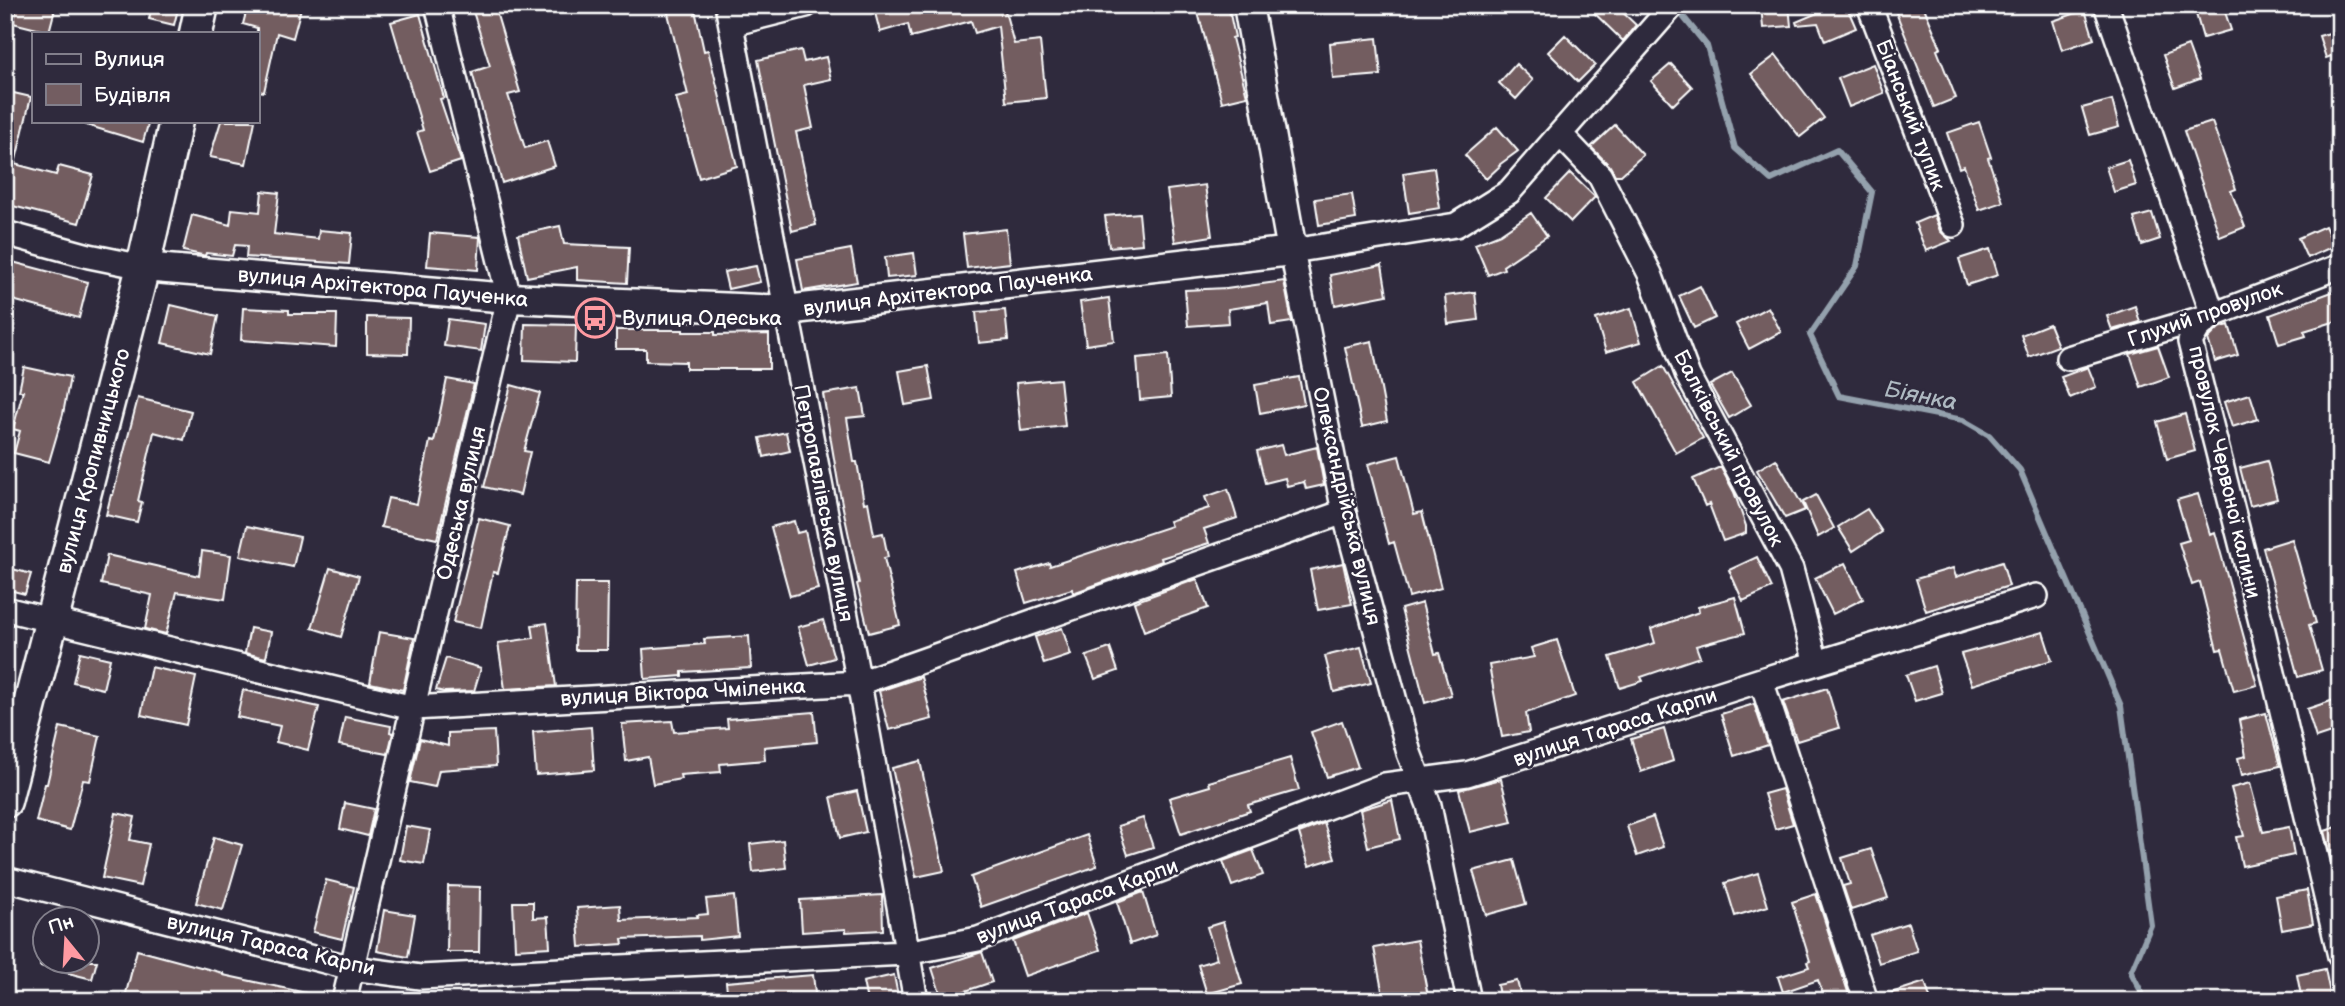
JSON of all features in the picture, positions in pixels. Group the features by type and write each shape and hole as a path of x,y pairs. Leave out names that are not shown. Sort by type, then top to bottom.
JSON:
{"main road":[{"path":"196,32 202,5"},
{"name":"вулиця Кропивницького","path":"5,801 144,267 176,122"}],"street":[{"name":"Одеська вулиця","path":"344,1001 509,298 438,5"},
{"path":"729,15 806,5"},
{"name":"Олександрійська вулиця","path":"1248,5 1292,251 1344,512 1409,753 1429,805 1469,1001"},
{"name":"Біанський тупик","path":"1869,5 1954,225"},
{"name":"провулок Червоної калини","path":"2106,5 2213,315 2198,328 2190,342 2261,622 2340,956"},
{"name":"вулиця Архітектора Паученка","path":"5,233 89,256 144,267 509,298 786,310 1292,251 1457,225 1509,192 1671,8"},
{"name":"Петропавлівська вулиця","path":"729,15 859,682 916,1001"},
{"name":"Балківський провулок","path":"1560,134 1600,176 1650,274 1688,376 1791,569 1816,663"},
{"name":"Глухий провулок","path":"2068,358 2213,315 2340,266"},
{"name":"вулиця Віктора Чміленка","path":"5,609 413,708 859,682 1344,512"},
{"name":"вулиця Тараса Карпи","path":"5,879 352,968 420,976 906,953 978,939 1385,785 1467,774 2036,596"},
{"path":"1761,680 1866,1001"}],"building":[{"path":"17,5 56,5 49,32 13,23"},
{"path":"152,5 179,5 174,25 149,19"},
{"path":"248,5 291,5 301,8 293,38 277,33 264,92 259,91 259,32 257,28 243,24"},
{"path":"471,5 494,5 520,92 508,95 525,148 547,141 555,166 502,183 472,72 490,66"},
{"path":"666,5 694,5 704,51 708,50 737,166 699,178 676,98 688,95"},
{"path":"873,5 1010,5 1010,10 1005,11 1014,44 1040,41 1046,98 1006,102 998,26 975,33 971,21 911,37 908,24 880,32"},
{"path":"1196,5 1228,5 1235,37 1232,38 1247,96 1222,102"},
{"path":"1586,5 1615,5 1636,25 1623,41"},
{"path":"1761,5 1789,5 1791,26 1763,28"},
{"path":"1836,5 1846,5 1856,28 1825,41 1818,23 1797,25 1796,22"},
{"path":"1893,5 1923,5 1941,48 1937,50 1956,98 1934,107"},
{"path":"2223,6 2231,30 2203,38 2196,14"},
{"path":"2085,10 2094,39 2062,50 2053,21"},
{"path":"420,14 444,98 440,99 461,161 430,171 417,132 423,130 391,22"},
{"path":"2340,30 2340,53 2326,58 2319,36"},
{"path":"1565,35 1595,65 1578,82 1548,52"},
{"path":"1377,38 1381,75 1333,79 1330,43"},
{"path":"2188,46 2200,79 2175,88 2163,55"},
{"path":"801,50 804,62 826,57 831,79 804,85 813,128 796,132 816,225 792,231 758,60"},
{"path":"1776,55 1824,118 1800,137 1751,74"},
{"path":"1516,64 1533,80 1516,99 1499,83"},
{"path":"1671,64 1692,87 1673,105 1651,81"},
{"path":"1873,64 1884,93 1849,107 1838,78"},
{"path":"5,91 31,97 15,164 56,175 59,166 93,175 79,223 5,204"},
{"path":"2112,100 2119,127 2090,135 2082,108"},
{"path":"86,122 149,122 143,142 86,125"},
{"path":"221,122 255,122 246,164 210,157"},
{"path":"1979,122 2003,202 1979,210 1964,166 1959,168 1947,133"},
{"path":"2212,122 2236,189 2231,191 2245,227 2220,237 2184,131"},
{"path":"1615,125 1643,155 1621,175 1615,175 1591,147"},
{"path":"1497,127 1518,151 1486,179 1465,155"},
{"path":"2128,160 2136,185 2114,192 2106,167"},
{"path":"1434,168 1440,208 1409,213 1403,173"},
{"path":"1570,173 1595,197 1571,222 1546,198"},
{"path":"1205,185 1212,236 1175,242 1167,190"},
{"path":"262,191 279,193 274,234 318,239 319,230 352,233 349,264 246,257 247,246 235,245 232,256 206,253 205,256 183,251 192,215 230,225 232,209 260,212"},
{"path":"1352,194 1356,219 1319,225 1315,199"},
{"path":"1139,213 1142,244 1109,247 1105,216"},
{"path":"1531,213 1547,236 1503,266 1504,269 1488,275 1475,244 1500,234"},
{"path":"2152,213 2160,239 2142,245 2134,218"},
{"path":"1934,215 1940,231 1951,241 1926,251 1915,223"},
{"path":"560,226 564,244 629,247 627,283 577,280 577,267 527,277 518,235"},
{"path":"2325,226 2334,246 2307,258 2298,238"},
{"path":"1006,229 1010,263 967,268 963,234"},
{"path":"430,233 480,237 478,270 427,266"},
{"path":"851,249 857,282 803,291 797,259"},
{"path":"1990,249 1998,275 1967,285 1959,259"},
{"path":"914,253 917,275 887,278 885,257"},
{"path":"5,260 88,282 79,318 5,298"},
{"path":"1382,265 1387,295 1335,305 1330,275"},
{"path":"756,266 760,282 728,289 724,272"},
{"path":"1284,281 1292,322 1271,325 1268,303 1228,309 1229,323 1188,326 1185,290 1226,289"},
{"path":"1700,286 1715,318 1694,328 1679,296"},
{"path":"2340,289 2340,320 2304,331 2306,336 2279,344 2270,315"},
{"path":"1475,292 1478,320 1448,324 1445,296"},
{"path":"1109,298 1114,341 1086,345 1080,302"},
{"path":"171,305 218,316 210,354 162,343"},
{"path":"2135,306 2140,322 2112,330 2107,316"},
{"path":"1768,307 1781,332 1749,349 1736,324"},
{"path":"243,308 289,310 289,314 337,314 336,347 241,340"},
{"path":"1631,308 1641,342 1606,352 1596,319"},
{"path":"1005,310 1008,340 979,343 976,312"},
{"path":"367,317 409,318 408,354 367,353"},
{"path":"448,319 485,324 481,351 444,346"},
{"path":"525,324 576,325 575,362 524,360"},
{"path":"2049,324 2058,346 2029,357 2021,335"},
{"path":"2229,325 2238,355 2215,362 2208,339 2219,328"},
{"path":"616,330 683,330 715,332 715,335 769,334 769,369 686,369 686,362 646,361 646,349 616,349"},
{"path":"1372,341 1387,421 1362,427 1345,347"},
{"path":"2158,346 2169,377 2141,387 2130,354"},
{"path":"1168,355 1171,397 1140,400 1137,358"},
{"path":"928,366 934,400 905,405 899,371"},
{"path":"1663,366 1703,438 1676,453 1637,382"},
{"path":"24,367 70,377 49,462 14,453 20,431 13,429 23,391 19,391"},
{"path":"2088,367 2096,387 2070,398 2061,377"},
{"path":"1732,373 1751,405 1729,418 1710,385"},
{"path":"1299,377 1304,404 1260,413 1255,385"},
{"path":"447,379 474,384 437,539 381,527 388,498 417,504"},
{"path":"1060,379 1065,426 1021,431 1016,383"},
{"path":"511,385 540,393 524,451 530,452 520,495 484,487"},
{"path":"860,388 865,416 847,418 854,462 857,462 864,503 868,502 874,535 883,533 888,557 884,558 900,625 869,633 857,584 859,583 823,394"},
{"path":"2250,394 2258,419 2232,427 2224,402"},
{"path":"138,398 191,411 184,440 154,432 138,501 142,502 137,522 106,515"},
{"path":"2185,414 2195,451 2167,459 2157,422"},
{"path":"786,432 790,451 764,457 760,438"},
{"path":"1281,445 1284,455 1317,447 1324,485 1306,489 1304,482 1287,486 1285,478 1265,483 1257,451"},
{"path":"1399,456 1414,514 1422,512 1441,588 1409,597 1394,542 1389,544 1368,464"},
{"path":"1776,459 1805,510 1785,518 1757,470"},
{"path":"2267,461 2277,499 2250,506 2240,468"},
{"path":"1721,468 1734,492 1746,526 1746,533 1723,541 1709,504 1705,506 1693,479"},
{"path":"1228,489 1237,518 1204,529 1209,543 1161,558 1162,561 1073,593 1072,589 1026,603 1017,573 1049,563 1050,566 1171,526 1169,521 1209,508 1205,497"},
{"path":"2198,494 2210,534 2215,532 2257,685 2234,691 2222,649 2217,650 2200,582 2192,585 2179,543 2189,540 2177,500"},
{"path":"1816,495 1834,528 1818,537 1803,502"},
{"path":"1867,509 1882,532 1853,551 1838,527"},
{"path":"479,518 510,526 498,573 493,572 481,628 453,622"},
{"path":"794,521 797,533 805,531 818,589 790,596 771,527"},
{"path":"247,526 300,537 293,567 240,556"},
{"path":"2292,539 2316,623 2309,625 2322,670 2298,677 2263,548"},
{"path":"202,551 231,555 225,599 177,592 166,634 145,629 152,595 101,584 107,555 199,576"},
{"path":"1757,557 1772,588 1743,601 1729,570"},
{"path":"2002,562 2009,586 1926,611 1916,579 1953,568 1956,577"},
{"path":"1343,563 1352,604 1318,610 1310,570"},
{"path":"1845,563 1863,599 1833,614 1815,578"},
{"path":"5,567 31,574 25,594 5,589"},
{"path":"330,568 359,576 341,637 312,628"},
{"path":"1197,579 1208,608 1144,631 1134,602"},
{"path":"576,583 608,583 607,650 575,650"},
{"path":"1735,597 1745,633 1696,646 1700,657 1641,677 1643,681 1620,688 1610,657 1655,643 1651,629 1699,612 1698,607"},
{"path":"1422,603 1435,654 1439,653 1451,695 1425,703 1401,609"},
{"path":"823,620 834,658 809,665 798,627"},
{"path":"547,623 556,686 505,689 498,643 534,638 532,625"},
{"path":"250,628 271,632 266,658 245,653"},
{"path":"1062,628 1071,655 1044,664 1035,637"},
{"path":"379,632 414,638 403,690 370,683"},
{"path":"2043,632 2052,660 1972,685 1961,654"},
{"path":"749,636 751,668 682,672 682,676 645,679 643,649 705,644 704,639"},
{"path":"1557,640 1575,696 1526,713 1529,732 1502,737 1489,665 1534,657 1531,648"},
{"path":"1361,647 1371,683 1334,692 1325,656"},
{"path":"1110,648 1118,671 1095,679 1086,656"},
{"path":"80,652 110,659 103,689 73,682"},
{"path":"446,658 481,668 474,691 436,690"},
{"path":"1934,666 1942,693 1915,701 1906,675"},
{"path":"151,667 196,677 186,725 141,715"},
{"path":"921,677 932,719 889,730 879,691"},
{"path":"1827,688 1839,728 1797,741 1783,702"},
{"path":"243,690 319,707 308,750 276,742 280,726 237,717"},
{"path":"2340,698 2340,730 2316,738 2307,709"},
{"path":"1754,704 1768,745 1734,756 1721,714"},
{"path":"814,712 817,742 764,747 765,760 720,764 721,772 680,775 681,779 653,784 648,757 626,761 622,724 672,721 674,732 728,728 727,719"},
{"path":"2266,713 2280,766 2242,775 2238,758 2246,756 2239,720"},
{"path":"345,717 391,726 390,732 393,733 388,754 339,745"},
{"path":"1342,721 1358,767 1327,777 1311,732"},
{"path":"60,727 100,736 90,781 83,780 70,830 36,821"},
{"path":"591,727 594,770 536,775 533,732"},
{"path":"1664,729 1673,761 1641,772 1631,739"},
{"path":"494,731 496,766 439,770 435,787 410,782 420,739 448,746 448,733"},
{"path":"1290,758 1299,790 1248,805 1250,811 1181,834 1169,798 1210,786 1209,782"},
{"path":"920,761 944,871 916,877 892,768"},
{"path":"1501,779 1512,822 1470,832 1459,790"},
{"path":"2250,783 2263,832 2289,827 2294,855 2242,866 2236,837 2244,836 2231,788"},
{"path":"1782,789 1793,824 1775,829 1764,794"},
{"path":"857,791 866,832 840,838 831,797"},
{"path":"1392,800 1400,839 1368,847 1360,810"},
{"path":"345,803 374,809 368,836 340,829"},
{"path":"116,813 135,817 130,840 149,844 140,886 102,878"},
{"path":"1653,817 1663,847 1637,856 1627,826"},
{"path":"1143,818 1153,847 1128,855 1118,826"},
{"path":"1324,823 1335,858 1309,866 1299,833"},
{"path":"406,826 430,830 424,864 400,860"},
{"path":"2340,826 2340,875 2336,876 2325,831"},
{"path":"1087,835 1097,866 981,907 971,877"},
{"path":"214,837 242,845 223,910 196,903"},
{"path":"783,840 786,868 753,872 750,844"},
{"path":"1871,849 1888,898 1851,910 1843,886 1850,884 1842,858"},
{"path":"1253,850 1263,875 1232,886 1223,861"},
{"path":"1514,860 1526,904 1486,915 1473,871"},
{"path":"1758,873 1768,906 1735,916 1725,883"},
{"path":"326,880 354,887 342,939 313,932"},
{"path":"448,886 480,887 479,952 447,952"},
{"path":"2307,890 2313,924 2282,930 2276,896"},
{"path":"1143,892 1156,935 1130,944 1117,902"},
{"path":"1816,894 1849,995 1831,1001 1825,1001 1818,980 1783,992 1778,977 1809,967 1807,962 1810,961 1792,902"},
{"path":"882,895 883,930 802,932 800,900"},
{"path":"734,896 738,936 700,940 700,936 622,939 623,944 580,947 577,908 620,905 621,920 698,917 697,915 708,914 706,899"},
{"path":"513,902 533,902 533,918 548,917 550,947 515,949"},
{"path":"384,910 415,915 408,957 377,951"},
{"path":"1087,913 1100,950 1025,976 1013,941"},
{"path":"1223,922 1242,984 1207,994 1198,965 1217,959 1207,927"},
{"path":"1908,923 1917,951 1879,963 1870,935"},
{"path":"1417,940 1429,1001 1384,1001 1374,948"},
{"path":"137,950 223,975 311,994 310,1001 241,1001 204,992 202,1001 124,1001"},
{"path":"982,952 992,982 942,999 932,968"},
{"path":"2325,969 2331,998 2302,1001 2297,975"},
{"path":"72,974 93,974 92,979"},
{"path":"813,975 816,1001 728,1001 726,982"},
{"path":"894,975 899,1001 867,1001 863,982"},
{"path":"1517,981 1522,1001 1500,1001 1497,985"},
{"path":"1925,982 1931,1001 1880,1001 1879,997"}],"waterway":[{"name":"Біянка","path":"1677,9 1707,46 1735,148 1771,180 1837,150 1872,192 1857,266 1810,335 1839,396 1963,420 1989,435 2020,470 2121,706 2151,925 2131,972 2143,995 2143,1001"}],"place":[{"name":"Вулиця Одеська","path":"595,318"}]}
